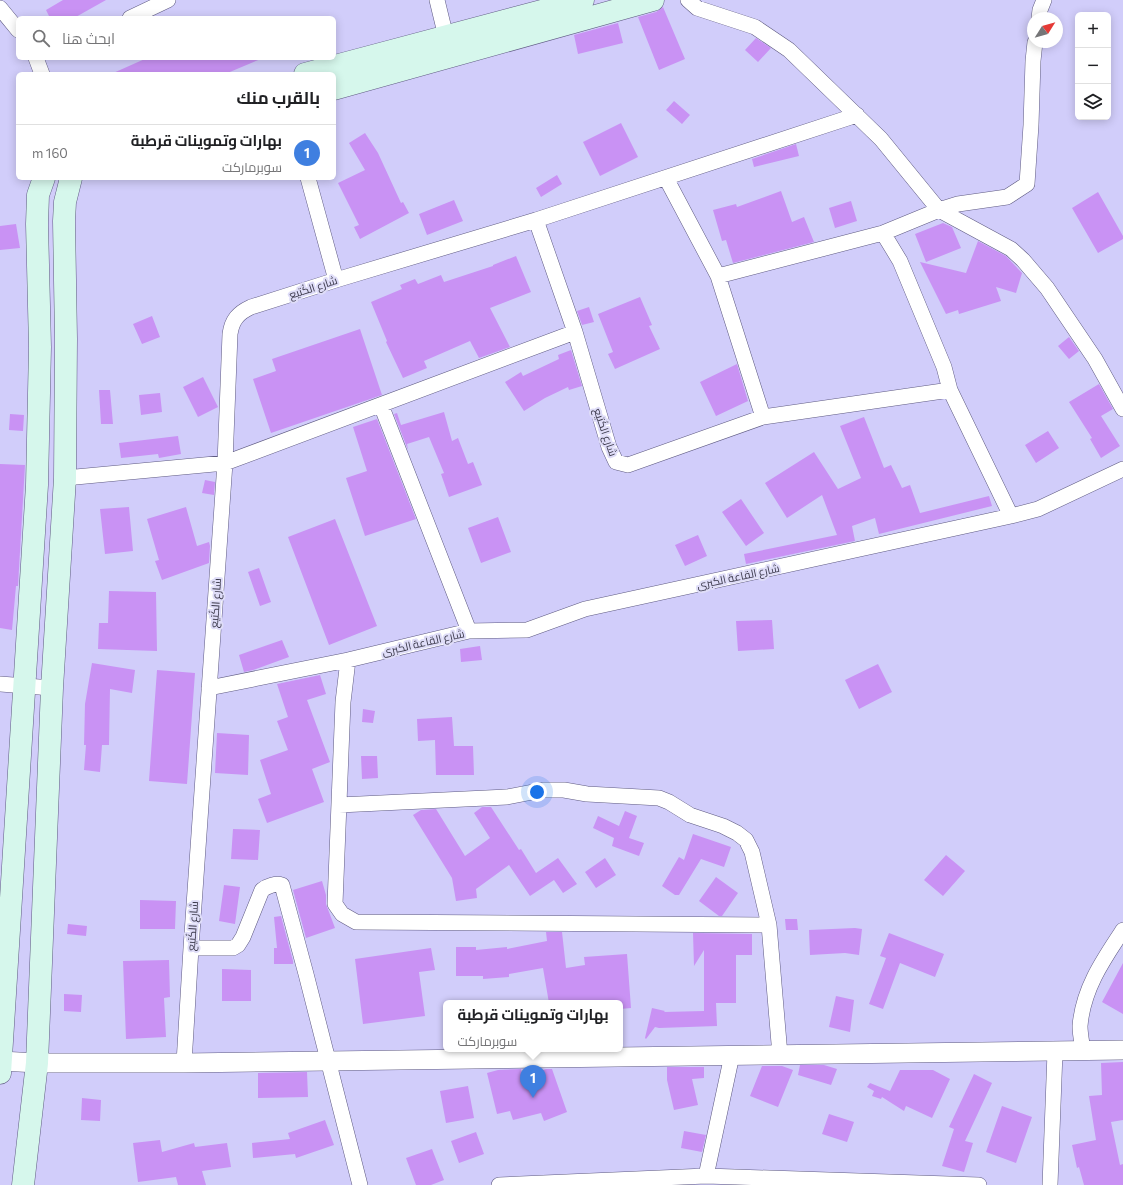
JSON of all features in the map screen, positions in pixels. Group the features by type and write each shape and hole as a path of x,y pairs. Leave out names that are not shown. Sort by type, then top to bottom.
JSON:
{"main road":[{"path":"312,72 584,0"},
{"path":"336,88 653,0"},
{"path":"0,1065 37,485 40,347 37,224 38,195 43,180"},
{"path":"23,1185 37,1063 52,688 65,478 66,339 64,221 65,202 70,180"}],"street":[{"path":"437,0 446,36"},
{"path":"688,0 697,8 755,27 789,50 881,139 939,210 1011,249 1023,260 1047,288 1095,359 1123,409"},
{"path":"1040,12 1044,0"},
{"path":"134,16 160,2"},
{"path":"0,8 16,28"},
{"path":"718,276 883,233 939,210 958,204 1007,197 1027,184 1033,61 1035,48"},
{"path":"38,60 41,72"},
{"path":"536,220 857,115"},
{"path":"666,178 718,276 763,417"},
{"path":"309,180 336,280"},
{"name":"شارع الكُتيع","path":"184,1063 225,463 230,334 231,326 235,318 241,312 251,307 336,280 536,220 575,332 609,447 616,462 628,465 763,417 950,390"},
{"path":"883,233 900,261 944,367 950,390 1011,516"},
{"path":"65,478 225,463 575,332"},
{"path":"381,405 469,631"},
{"name":"شارع القاعة الكبرى","path":"209,688 348,660 469,631 527,630 585,609 1011,516 1038,509 1123,469"},
{"path":"348,660 343,702 335,904 342,914 356,922 769,925"},
{"path":"0,684 52,688"},
{"path":"339,805 507,797 543,790 564,790 586,794 659,798 669,802 690,815 724,826 737,833 746,840 752,852 769,925 780,1055"},
{"path":"191,948 233,948 238,945 243,937 262,890 266,887 277,884 282,886 360,1185"},
{"path":"1083,1051 1080,1027 1086,994 1100,965 1123,930"},
{"path":"0,1065 37,1063 184,1063 1123,1050"},
{"path":"1050,1185 1055,1052"},
{"path":"706,1176 732,1055"},
{"path":"499,1185 706,1176 979,1185"}],"building":[{"path":"63,0 106,0 78,16 49,16 46,10"},
{"path":"663,7 685,59 659,70 638,17 656,12"},
{"path":"618,23 623,43 578,54 574,35"},
{"path":"756,38 771,48 758,62 745,50"},
{"path":"142,60 258,60 230,72 116,72"},
{"path":"674,101 690,115 682,124 666,110"},
{"path":"621,123 638,157 600,176 583,142"},
{"path":"365,133 378,153 401,203 403,202 409,213 360,239 354,227 359,225 338,183 365,170 349,143"},
{"path":"796,144 799,156 754,167 752,159"},
{"path":"557,175 562,184 541,197 536,188"},
{"path":"781,191 792,222 804,217 814,242 733,263 726,240 722,241 713,210 736,204 737,207"},
{"path":"1098,192 1123,236 1123,239 1098,253 1072,208"},
{"path":"454,200 463,221 427,235 419,214"},
{"path":"851,201 857,221 835,228 829,208"},
{"path":"943,223 952,227 961,248 926,262 915,234"},
{"path":"16,224 20,248 0,250 0,226"},
{"path":"978,241 1006,256 1022,273 1016,293 996,287 1001,301 959,314 958,310 946,314 920,262 966,273"},
{"path":"516,256 531,292 490,308 510,347 479,358 470,341 424,361 427,368 403,378 386,342 387,341 371,302 402,289 400,285 415,279 418,284 441,275 444,282 493,266"},
{"path":"640,297 652,325 649,326 660,349 615,369 608,354 613,352 598,314"},
{"path":"589,307 594,322 582,325 577,311"},
{"path":"152,316 160,337 142,344 133,324"},
{"path":"360,329 382,395 271,433 253,379 276,371 272,359"},
{"path":"1069,337 1079,351 1069,359 1058,346"},
{"path":"571,350 582,386 569,390 568,387 545,398 524,411 505,382 521,372 523,376 559,359 558,355"},
{"path":"737,364 748,401 716,416 700,382"},
{"path":"203,377 218,407 198,417 183,387"},
{"path":"1099,384 1113,409 1101,416 1120,446 1101,458 1090,439 1092,438 1069,402"},
{"path":"99,390 110,390 113,424 101,424"},
{"path":"160,393 162,412 141,415 139,395"},
{"path":"444,412 452,441 458,438 468,464 473,462 482,485 449,497 441,474 444,473 429,437 407,444 408,450 394,414 397,413 401,425"},
{"path":"10,414 24,415 23,431 9,430"},
{"path":"864,417 884,468 891,465 902,488 910,485 920,513 989,496 992,506 879,534 875,518 852,526 855,541 746,564 744,554 837,535 822,495 787,518 765,483 814,452 838,489 861,478 840,426"},
{"path":"377,419 416,519 365,536 346,478 367,471 353,427"},
{"path":"1048,431 1059,448 1036,463 1025,445"},
{"path":"178,436 181,454 159,458 158,454 121,458 119,443"},
{"path":"0,464 25,465 18,586 16,586 12,630 0,628"},
{"path":"205,480 215,482 214,495 202,493"},
{"path":"741,499 764,533 746,546 722,512"},
{"path":"129,507 133,551 105,554 100,509"},
{"path":"186,507 197,546 209,542 209,563 162,580 155,561 159,560 147,519"},
{"path":"498,517 511,552 481,563 468,528"},
{"path":"335,519 377,626 329,645 288,537"},
{"path":"698,535 707,556 685,566 675,545"},
{"path":"259,568 271,602 260,606 248,572"},
{"path":"109,591 156,592 157,651 98,649 99,623 108,623"},
{"path":"772,620 774,649 738,651 736,621"},
{"path":"282,640 289,657 244,672 239,655"},
{"path":"480,646 482,660 461,662 460,649"},
{"path":"92,663 135,670 132,693 110,689 109,745 102,745 100,772 84,770 86,745 84,745 85,704"},
{"path":"878,664 892,692 859,709 845,680"},
{"path":"157,670 195,673 187,784 149,781"},
{"path":"320,675 326,694 307,700 330,762 312,769 324,802 267,823 258,799 271,794 260,760 288,750 277,721 288,717 277,684"},
{"path":"363,709 375,711 373,723 362,722"},
{"path":"452,717 454,746 473,746 474,775 436,775 435,740 418,741 417,719"},
{"path":"217,733 249,735 248,775 215,773"},
{"path":"361,756 377,756 378,778 362,779"},
{"path":"482,807 491,807 536,873 558,858 577,884 563,893 554,880 530,896 509,865 476,889 477,898 456,901 452,878 413,815 421,810 436,809 465,856 490,838 474,813"},
{"path":"625,811 637,816 629,838 644,843 639,856 612,846 614,838 593,828 598,816 619,826"},
{"path":"233,829 260,830 258,860 231,859"},
{"path":"693,834 731,847 724,867 701,859 679,895 675,895 662,886 679,857 684,860"},
{"path":"946,855 965,871 943,896 924,880"},
{"path":"605,858 616,875 596,888 585,872"},
{"path":"716,877 738,893 722,916 719,916 699,901"},
{"path":"322,881 326,895 326,904 335,928 306,938 293,890"},
{"path":"224,885 240,887 235,924 219,921"},
{"path":"140,900 176,901 175,929 140,929"},
{"path":"281,916 293,964 274,964 274,948 277,948 274,917"},
{"path":"785,919 797,919 798,930 786,930"},
{"path":"68,924 87,926 86,936 67,934"},
{"path":"862,929 859,955 845,953 810,955 809,930"},
{"path":"546,932 562,932 566,968 585,965 584,957 627,954 631,1008 623,1009 623,1000 548,1000 543,968 509,974 509,977 483,979 483,976 456,976 456,947 476,947 476,950 507,947 507,949 547,941"},
{"path":"693,933 752,934 752,955 736,955 736,1003 716,1003 717,1026 655,1027 646,1039 652,1008 665,1011 664,1012 704,1011 704,950 694,966"},
{"path":"889,933 944,954 935,977 900,963 883,1009 869,1004 886,958 880,956"},
{"path":"431,948 435,970 419,972 425,1016 363,1024 355,959"},
{"path":"169,960 170,997 164,998 166,1037 126,1039 123,961"},
{"path":"1123,963 1123,1014 1102,1002"},
{"path":"222,969 251,970 251,1001 222,1001"},
{"path":"64,994 82,995 81,1012 64,1011"},
{"path":"836,996 854,1000 850,1032 829,1027"},
{"path":"1123,1062 1123,1120 1111,1122 1120,1165 1123,1164 1123,1185 1084,1185 1079,1167 1077,1168 1072,1145 1096,1140 1089,1096 1102,1095 1101,1063"},
{"path":"800,1065 824,1065 837,1069 831,1085 798,1075"},
{"path":"762,1066 782,1066 793,1070 778,1107 750,1096"},
{"path":"667,1067 704,1067 704,1078 692,1079 698,1105 674,1110 667,1080"},
{"path":"521,1069 523,1078 546,1069 552,1069 567,1112 544,1121 541,1113 513,1120 510,1111 497,1114 487,1073 498,1070"},
{"path":"900,1070 933,1070 950,1079 932,1118 906,1106 904,1111 882,1097 881,1099 872,1096 874,1091 867,1087 870,1083 890,1091"},
{"path":"307,1072 308,1097 258,1098 258,1073"},
{"path":"974,1074 992,1083 965,1141 973,1143 964,1172 942,1166 954,1129 949,1127"},
{"path":"468,1086 474,1118 446,1123 440,1091"},
{"path":"82,1098 101,1100 100,1121 81,1120"},
{"path":"1002,1106 1032,1117 1016,1163 986,1152"},
{"path":"829,1114 854,1122 847,1142 822,1134"},
{"path":"325,1120 334,1145 296,1158 295,1154 253,1158 252,1143 290,1139 288,1133"},
{"path":"684,1131 706,1135 702,1152 681,1148"},
{"path":"476,1132 484,1154 459,1163 451,1141"},
{"path":"160,1140 162,1152 194,1143 195,1147 227,1143 231,1167 202,1171 206,1185 178,1185 176,1177 138,1182 133,1143"},
{"path":"432,1149 444,1180 431,1185 416,1185 406,1158"}],"place":[{"name":"بهارات وتموينات قرطبة","path":"533,1098"}]}
